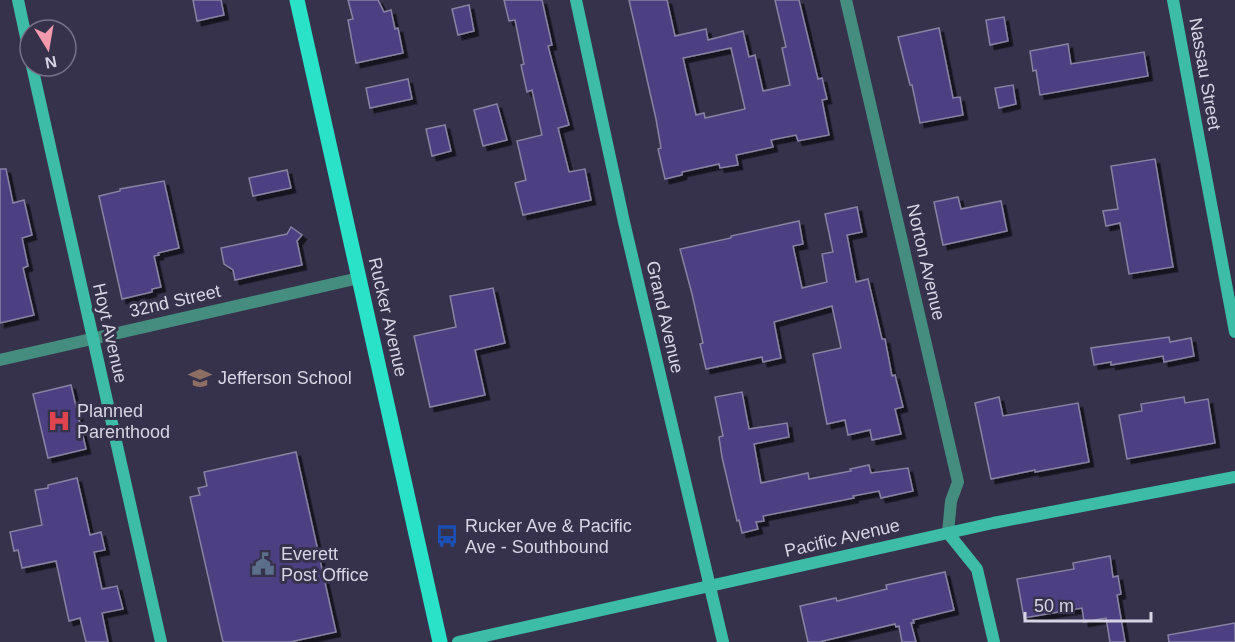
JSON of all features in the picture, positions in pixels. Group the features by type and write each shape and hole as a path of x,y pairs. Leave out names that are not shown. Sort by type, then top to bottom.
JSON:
{"main road":[{"name":"Rucker Avenue","path":"297,0 440,642"}],"street":[{"path":"18,0 22,18"},
{"name":"Grand Avenue","path":"576,0 624,222 723,642"},
{"name":"Norton Avenue","path":"846,0 958,482 951,501 948,533"},
{"name":"Nassau Street","path":"1173,0 1235,332"},
{"name":"Hoyt Avenue","path":"35,78 161,642"},
{"name":"32nd Street","path":"0,360 359,278"},
{"name":"Pacific Avenue","path":"458,642 948,533 1235,477"},
{"path":"948,533 977,569 994,642"}],"building":[{"path":"193,0 221,0 224,15 197,21"},
{"path":"348,0 378,0 384,12 391,10 395,29 398,28 403,53 356,63 348,20 353,19"},
{"path":"504,0 542,0 552,45 548,46 569,125 558,128 569,172 585,169 591,200 523,215 515,183 526,180 517,141 542,135 532,90 527,92 515,20 509,21"},
{"path":"629,0 667,0 675,36 706,29 708,40 743,31 749,57 755,55 763,91 790,85 782,48 786,47 775,0 799,0 818,79 822,78 827,99 822,100 829,135 798,141 796,135 771,140 773,147 736,155 738,165 720,168 719,164 682,172 682,175 665,179 658,149 661,148","holes":["731,48 745,109 705,118 704,113 696,115 683,58"]},
{"path":"469,5 474,31 458,35 452,9"},
{"path":"1004,17 1008,41 990,45 986,20"},
{"path":"939,28 953,98 960,97 963,115 920,123 898,37"},
{"path":"1068,44 1071,64 1144,52 1148,76 1040,95 1030,51"},
{"path":"408,79 412,99 370,108 366,88"},
{"path":"1013,85 1016,104 999,108 995,88"},
{"path":"497,104 507,140 483,146 474,110"},
{"path":"445,125 451,151 432,156 426,129"},
{"path":"1155,159 1173,267 1129,274 1120,223 1106,226 1103,211 1118,209 1111,166"},
{"path":"0,169 6,169 13,203 24,200 32,235 22,238 28,266 23,268 34,315 0,323"},
{"path":"287,170 291,188 253,196 249,178"},
{"path":"164,181 179,248 154,256 161,287 152,289 152,292 122,299 99,196 120,191 120,189"},
{"path":"958,197 961,209 1001,201 1007,231 943,245 934,202"},
{"path":"857,207 862,232 847,235 856,282 868,279 882,339 885,339 892,376 895,375 903,407 895,409 901,434 872,440 870,430 848,435 845,420 827,424 813,354 841,348 832,306 774,322 781,358 763,362 762,357 706,369 700,344 703,343 680,249 799,221 803,244 793,246 802,288 827,282 822,254 833,252 825,214"},
{"path":"291,227 302,235 297,241 302,265 235,280 233,270 224,264 221,248 287,234"},
{"path":"493,288 505,343 475,350 485,395 430,407 414,336 456,327 450,296"},
{"path":"1169,337 1170,342 1191,338 1194,356 1164,362 1163,356 1111,365 1111,362 1094,365 1091,348"},
{"name":"Planned Parenthood","path":"71,385 86,449 48,458 33,394"},
{"path":"742,392 749,429 787,423 789,437 754,444 761,483 808,473 809,479 869,465 871,473 908,468 913,491 881,498 879,491 763,516 764,521 756,522 758,529 742,533 722,457 719,437 723,436 715,397"},
{"path":"999,397 1003,416 1078,403 1089,462 991,479 975,403"},
{"path":"1184,397 1185,403 1208,399 1215,443 1127,459 1119,415 1142,411 1141,404"},
{"name":"Everett Post Office","path":"296,452 336,632 290,642 223,642 190,497 200,495 198,488 207,486 204,472"},
{"path":"77,478 90,535 101,532 105,550 94,552 102,589 117,586 123,609 102,613 108,642 86,642 80,618 69,621 56,561 22,568 18,550 14,551 10,532 42,525 35,490"},
{"path":"1110,556 1113,577 1118,576 1121,594 1117,595 1125,642 1110,642 1106,618 1084,622 1082,608 1024,618 1017,579 1074,569 1073,563"},
{"path":"945,572 954,610 913,620 914,623 911,623 916,642 902,642 899,626 896,627 895,624 819,642 808,642 800,606 836,598 837,601 887,589 886,585"},
{"path":"1235,623 1235,642 1169,642 1168,635"}],"place":[{"name":"Jefferson School","path":"200,378"},
{"name":"Planned Parenthood","path":"59,421"},
{"name":"Rucker Ave & Pacific Ave - Southbound","path":"447,536"},
{"name":"Everett Post Office","path":"263,564"}]}
